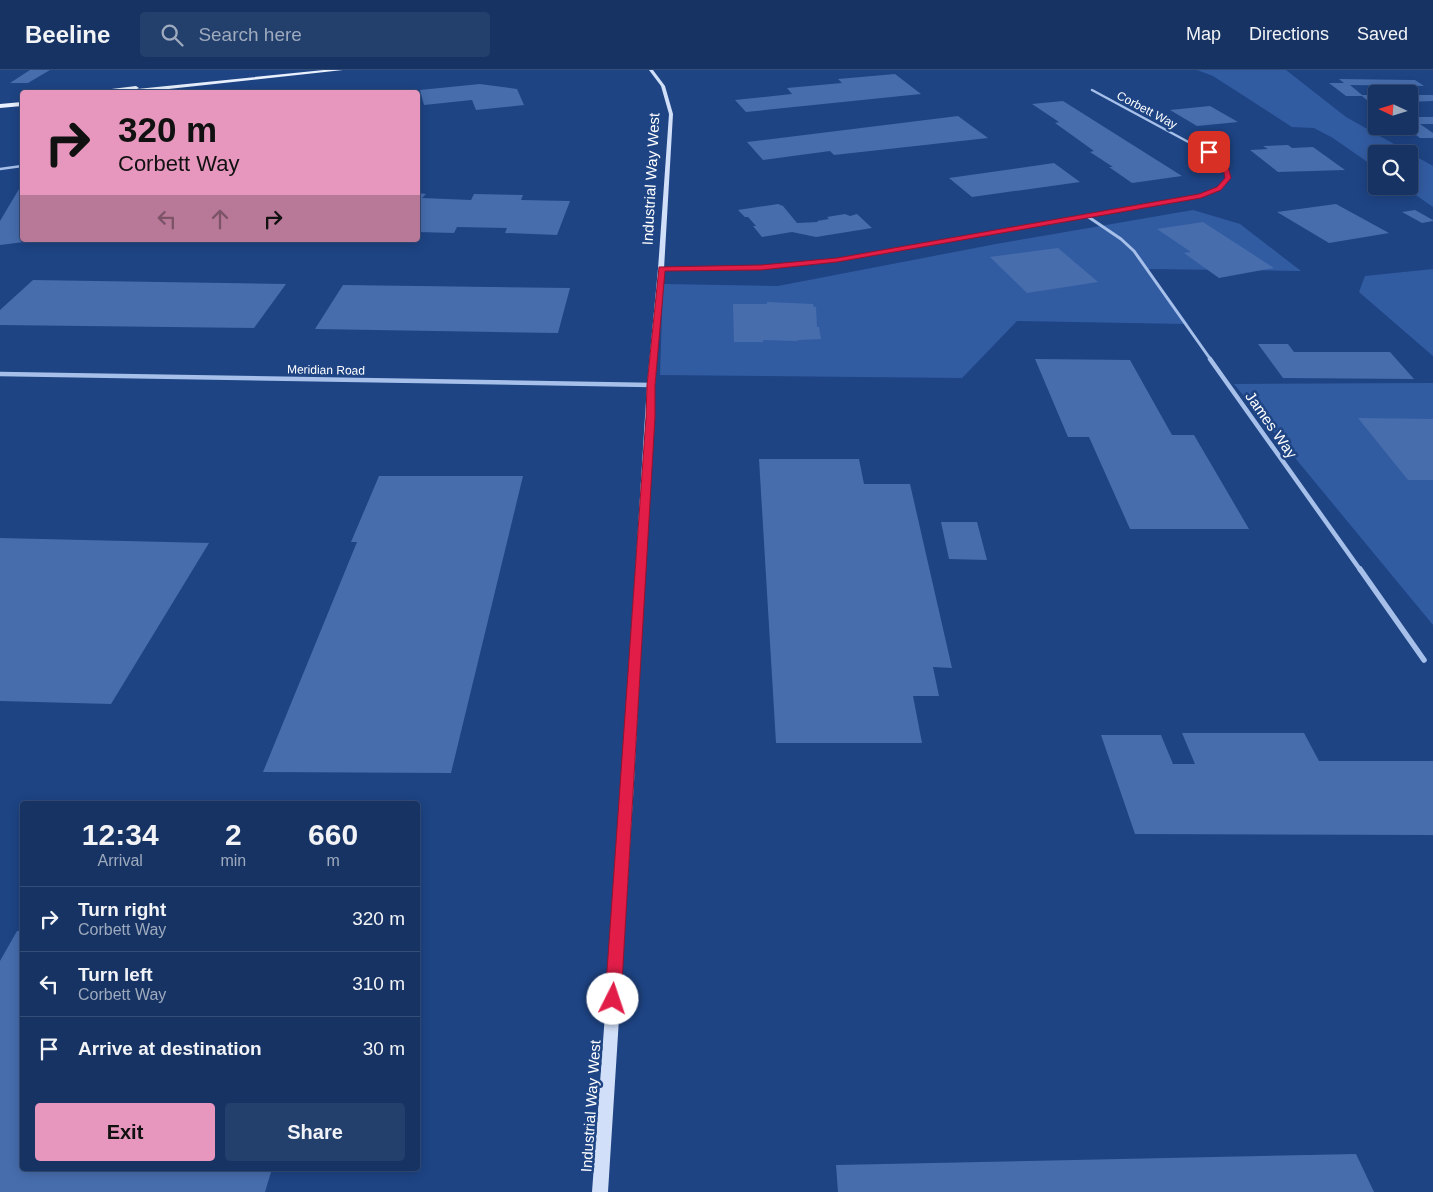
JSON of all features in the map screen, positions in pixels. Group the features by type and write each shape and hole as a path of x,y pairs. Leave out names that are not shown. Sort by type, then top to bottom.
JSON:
{"main road":[{"path":"109,90 297,70"},
{"path":"148,90 340,70"},
{"path":"0,102 20,100"},
{"path":"0,106 20,104"}],"street":[{"name":"Industrial Way West","path":"600,1192 651,385 671,114 663,86 651,70"},
{"name":"Corbett Way","path":"661,268 735,269 818,262 1201,196 1219,188 1228,178 1226,168 1209,152 1092,90"},
{"path":"0,169 20,166"},
{"name":"James Way","path":"1087,216 1121,239 1134,251 1424,660"},
{"name":"Meridian Road","path":"0,374 651,385"}],"shaded area":[{"path":"1197,70 1286,70 1346,117 1368,129 1368,135 1378,135 1396,145 1368,145 1368,162 1333,138 1314,128 1292,127 1213,76"},
{"path":"1418,158 1433,166 1433,207 1416,195 1418,195"},
{"path":"1193,210 1240,224 1301,271 1148,269 1188,324 1017,321 962,378 660,375 663,284 778,286 996,244"},
{"path":"1433,269 1433,356 1359,292 1365,276"},
{"path":"1433,383 1433,625 1234,384"}],"building":[{"path":"30,70 50,70 28,83 10,83"},
{"path":"895,74 921,94 746,112 735,100 792,94 787,88 842,83 838,79"},
{"path":"1339,79 1415,80 1424,86 1350,85 1362,95 1368,95 1368,101 1362,96 1346,96 1329,83 1344,83"},
{"path":"480,84 517,89 524,105 476,110 472,100 424,105 420,90"},
{"path":"1418,95 1433,95 1433,101 1418,102"},
{"path":"1063,101 1182,176 1132,183 1109,167 1113,167 1090,152 1094,151 1055,123 1059,122 1032,104"},
{"path":"1210,106 1238,122 1197,126 1170,110"},
{"path":"958,116 988,138 834,155 830,151 763,160 747,142"},
{"path":"1418,117 1433,117 1433,124 1420,124 1433,133 1433,138 1420,138 1416,135 1418,135"},
{"path":"1288,145 1292,148 1313,147 1345,170 1278,172 1250,150 1268,149 1263,146"},
{"path":"1054,163 1080,182 972,197 949,178"},
{"path":"20,187 20,242 24,242 0,245 0,221"},
{"path":"420,193 426,194 422,198 471,200 474,194 523,195 521,200 570,201 557,235 505,233 507,228 457,227 454,233 420,232"},
{"path":"778,204 783,206 797,223 818,222 829,219 827,217 857,214 872,228 816,237 792,232 762,237 748,217 745,217 738,210"},
{"path":"1336,204 1389,233 1329,243 1277,212"},
{"path":"1415,210 1433,221 1422,223 1402,212"},
{"path":"1203,222 1274,268 1219,278 1184,253 1191,252 1157,229"},
{"path":"1058,248 1098,282 1027,293 990,257"},
{"path":"33,280 286,284 254,328 0,325 0,310"},
{"path":"343,285 570,288 558,333 315,329"},
{"path":"767,302 813,304 816,307 817,327 819,327 821,339 734,342 733,304 767,304"},
{"path":"1258,344 1288,344 1294,352 1390,352 1414,379 1283,378"},
{"path":"1035,359 1130,360 1172,435 1194,435 1249,529 1130,529 1089,437 1068,437"},
{"path":"1358,418 1433,419 1433,480 1408,480"},
{"path":"759,459 859,459 864,484 910,484 952,668 933,667 939,696 913,696 922,743 776,743"},
{"path":"379,476 523,476 451,773 263,772 357,542 351,542"},
{"path":"941,522 977,522 987,560 949,559"},
{"path":"0,538 209,543 111,704 0,701"},
{"path":"1182,733 1304,733 1319,761 1433,761 1433,835 1135,834 1101,735 1161,735 1173,764 1195,764"},
{"path":"17,931 20,931 20,1171 271,1171 265,1192 0,1192 0,961"},
{"path":"1356,1154 1374,1192 838,1192 836,1165"}],"route":[{"path":"613,999 651,417 651,385 661,268 761,268 837,260 1201,196 1219,188 1228,178 1226,168 1218,158 1209,152"}]}
